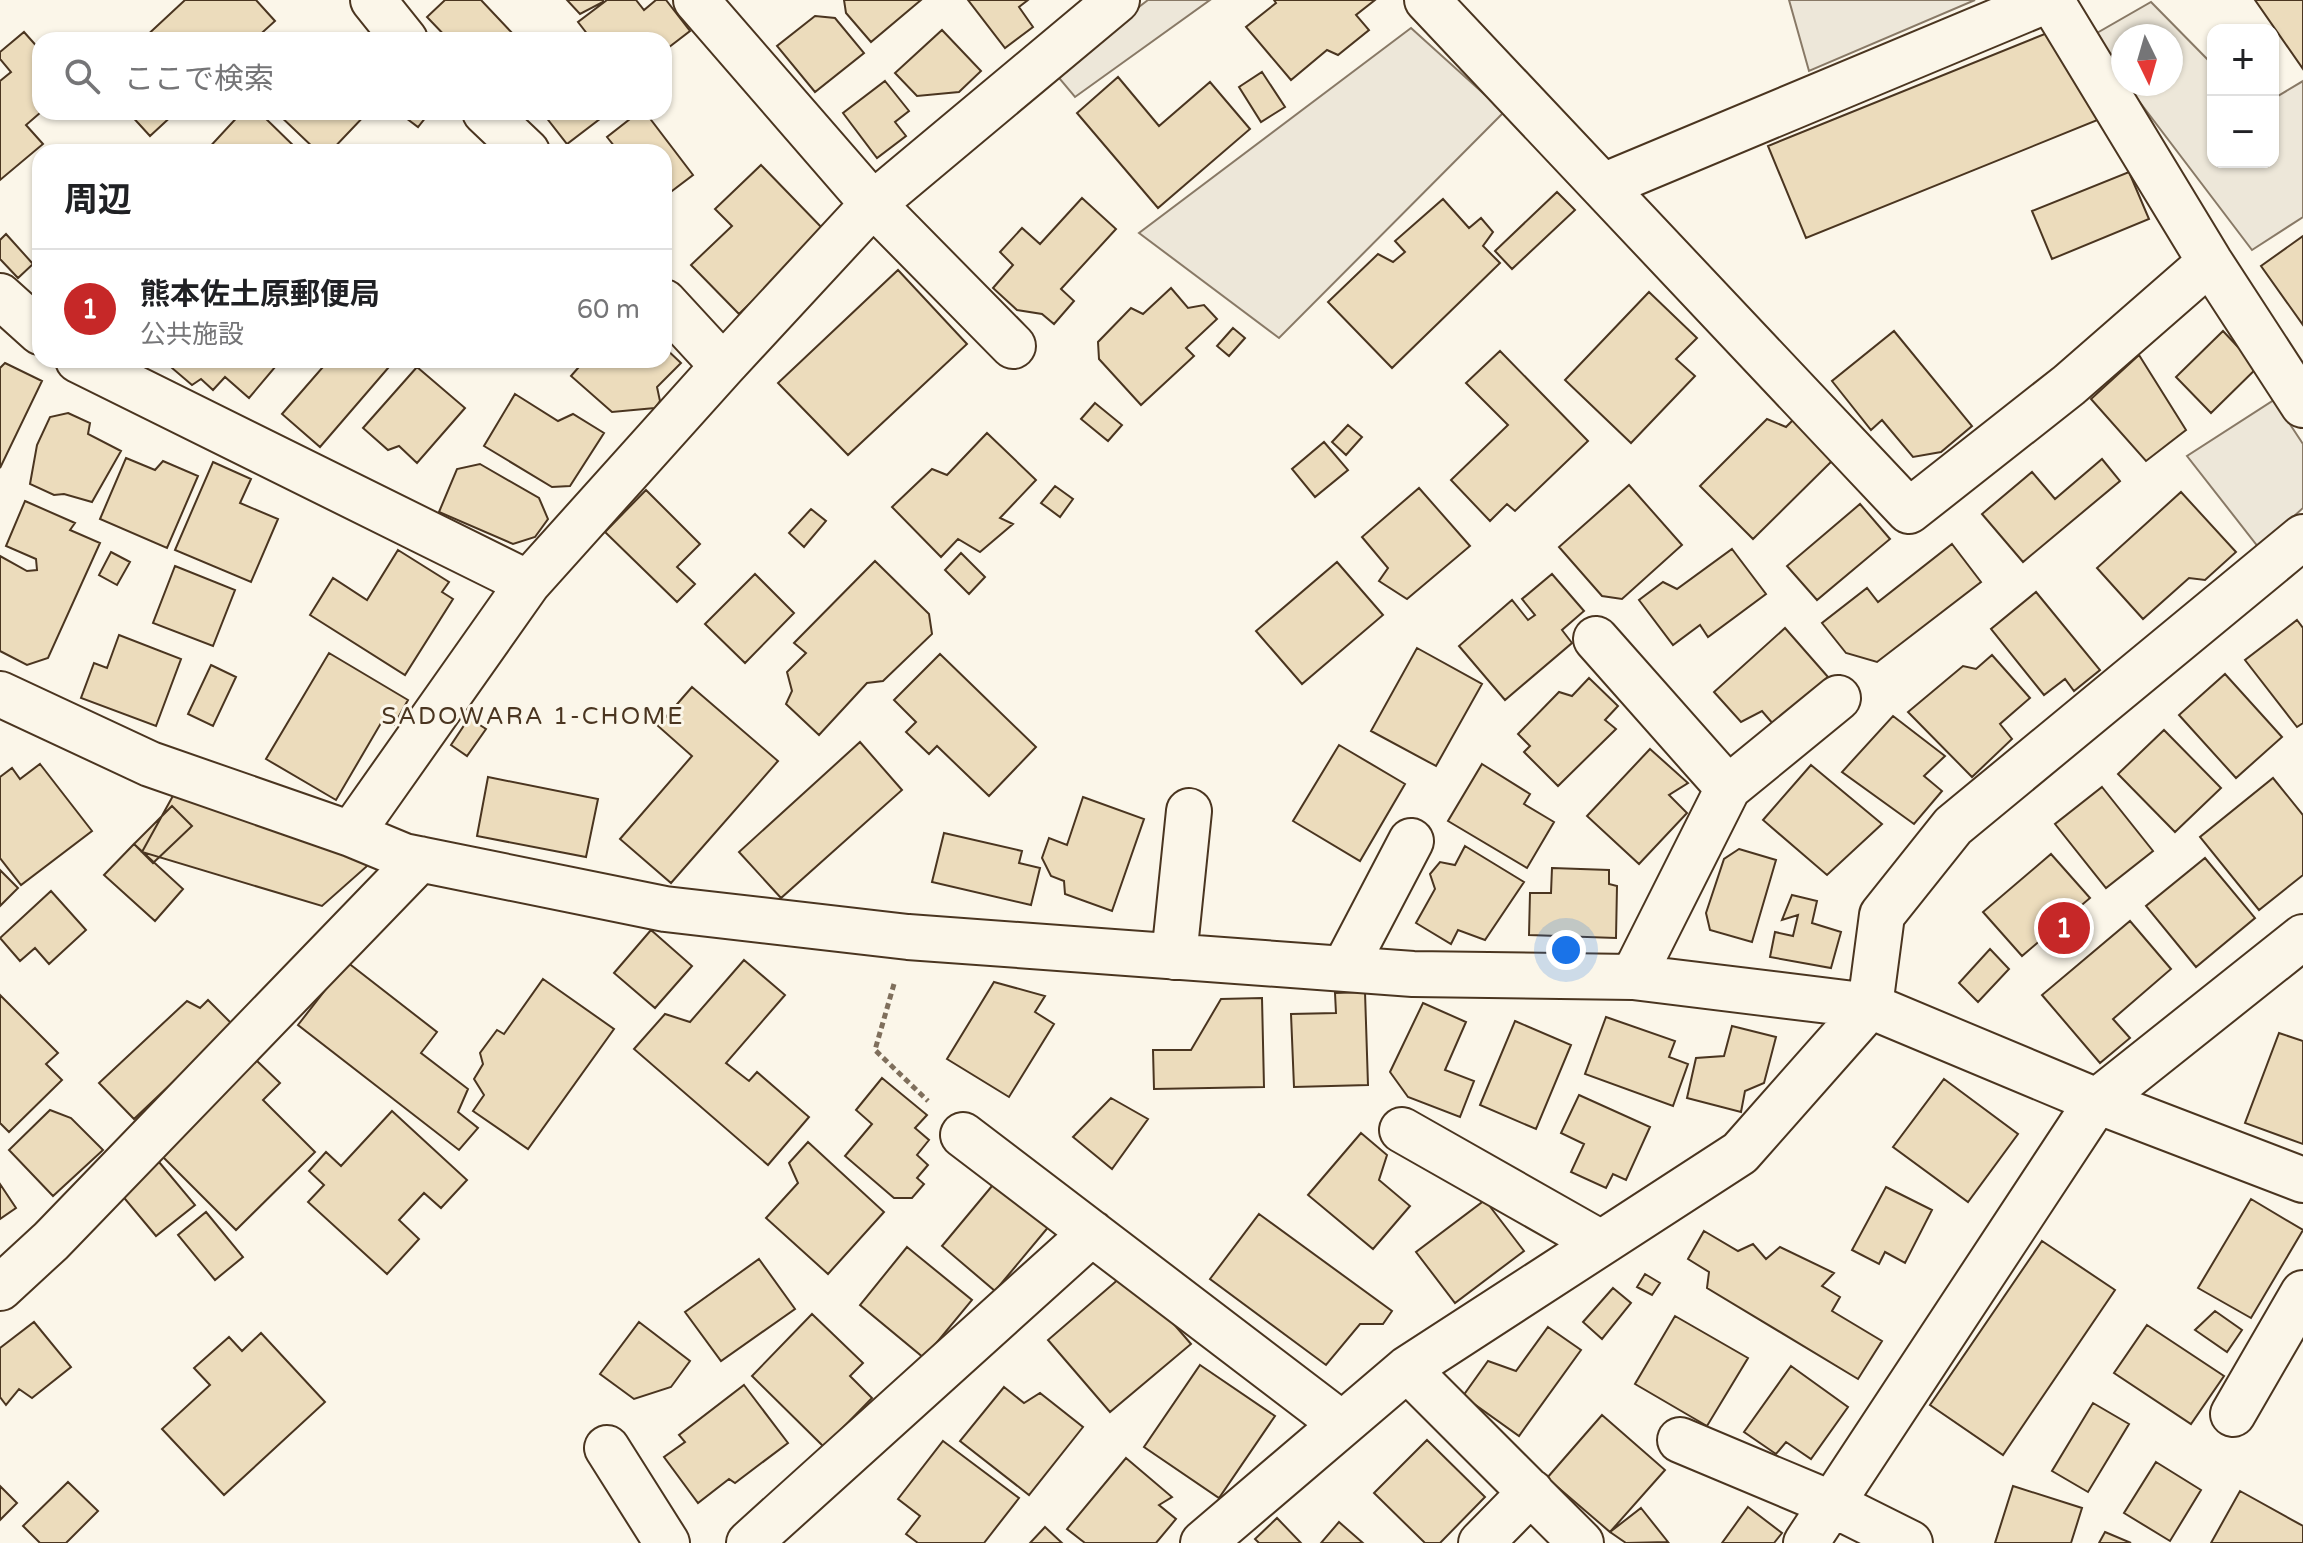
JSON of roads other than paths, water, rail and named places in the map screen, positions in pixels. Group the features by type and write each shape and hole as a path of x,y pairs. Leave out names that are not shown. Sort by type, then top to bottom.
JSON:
{"street":[{"path":"373,0 399,32"},
{"path":"696,0 873,204 1013,346"},
{"path":"351,834 528,583 723,366 873,204 1117,0"},
{"path":"1427,0 1909,511 2069,385 2210,262"},
{"path":"1603,186 2050,0 2210,262 2303,405"},
{"path":"493,120 519,144"},
{"path":"0,296 32,325"},
{"path":"672,311 723,366"},
{"path":"94,368 528,583"},
{"path":"1203,1543 1407,1369 1740,1153 1870,1006 1882,915 1953,826 2303,537"},
{"path":"1596,639 1728,788"},
{"path":"0,694 150,764 351,834 404,856 665,909 908,937 1413,974 1633,977 1870,1006 2097,1101 2303,1180"},
{"path":"1633,977 1728,788 1838,698"},
{"path":"1174,957 1189,811"},
{"path":"1344,969 1411,841"},
{"path":"0,1288 62,1230 420,859"},
{"path":"1806,1543 2097,1101 2303,937"},
{"path":"1402,1130 1601,1243"},
{"path":"963,1135 1342,1424"},
{"path":"749,1543 1092,1233"},
{"path":"2233,1414 2303,1293"},
{"path":"1407,1369 1581,1543"},
{"path":"1680,1440 1830,1503 1910,1543"},
{"path":"607,1448 667,1543"},
{"path":"1481,1543 1531,1492"}],"place":[{"name":"熊本佐土原郵便局","path":"2064,928"}],"district":[{"name":"SADOWARA 1-CHOME","path":"533,716"}]}
